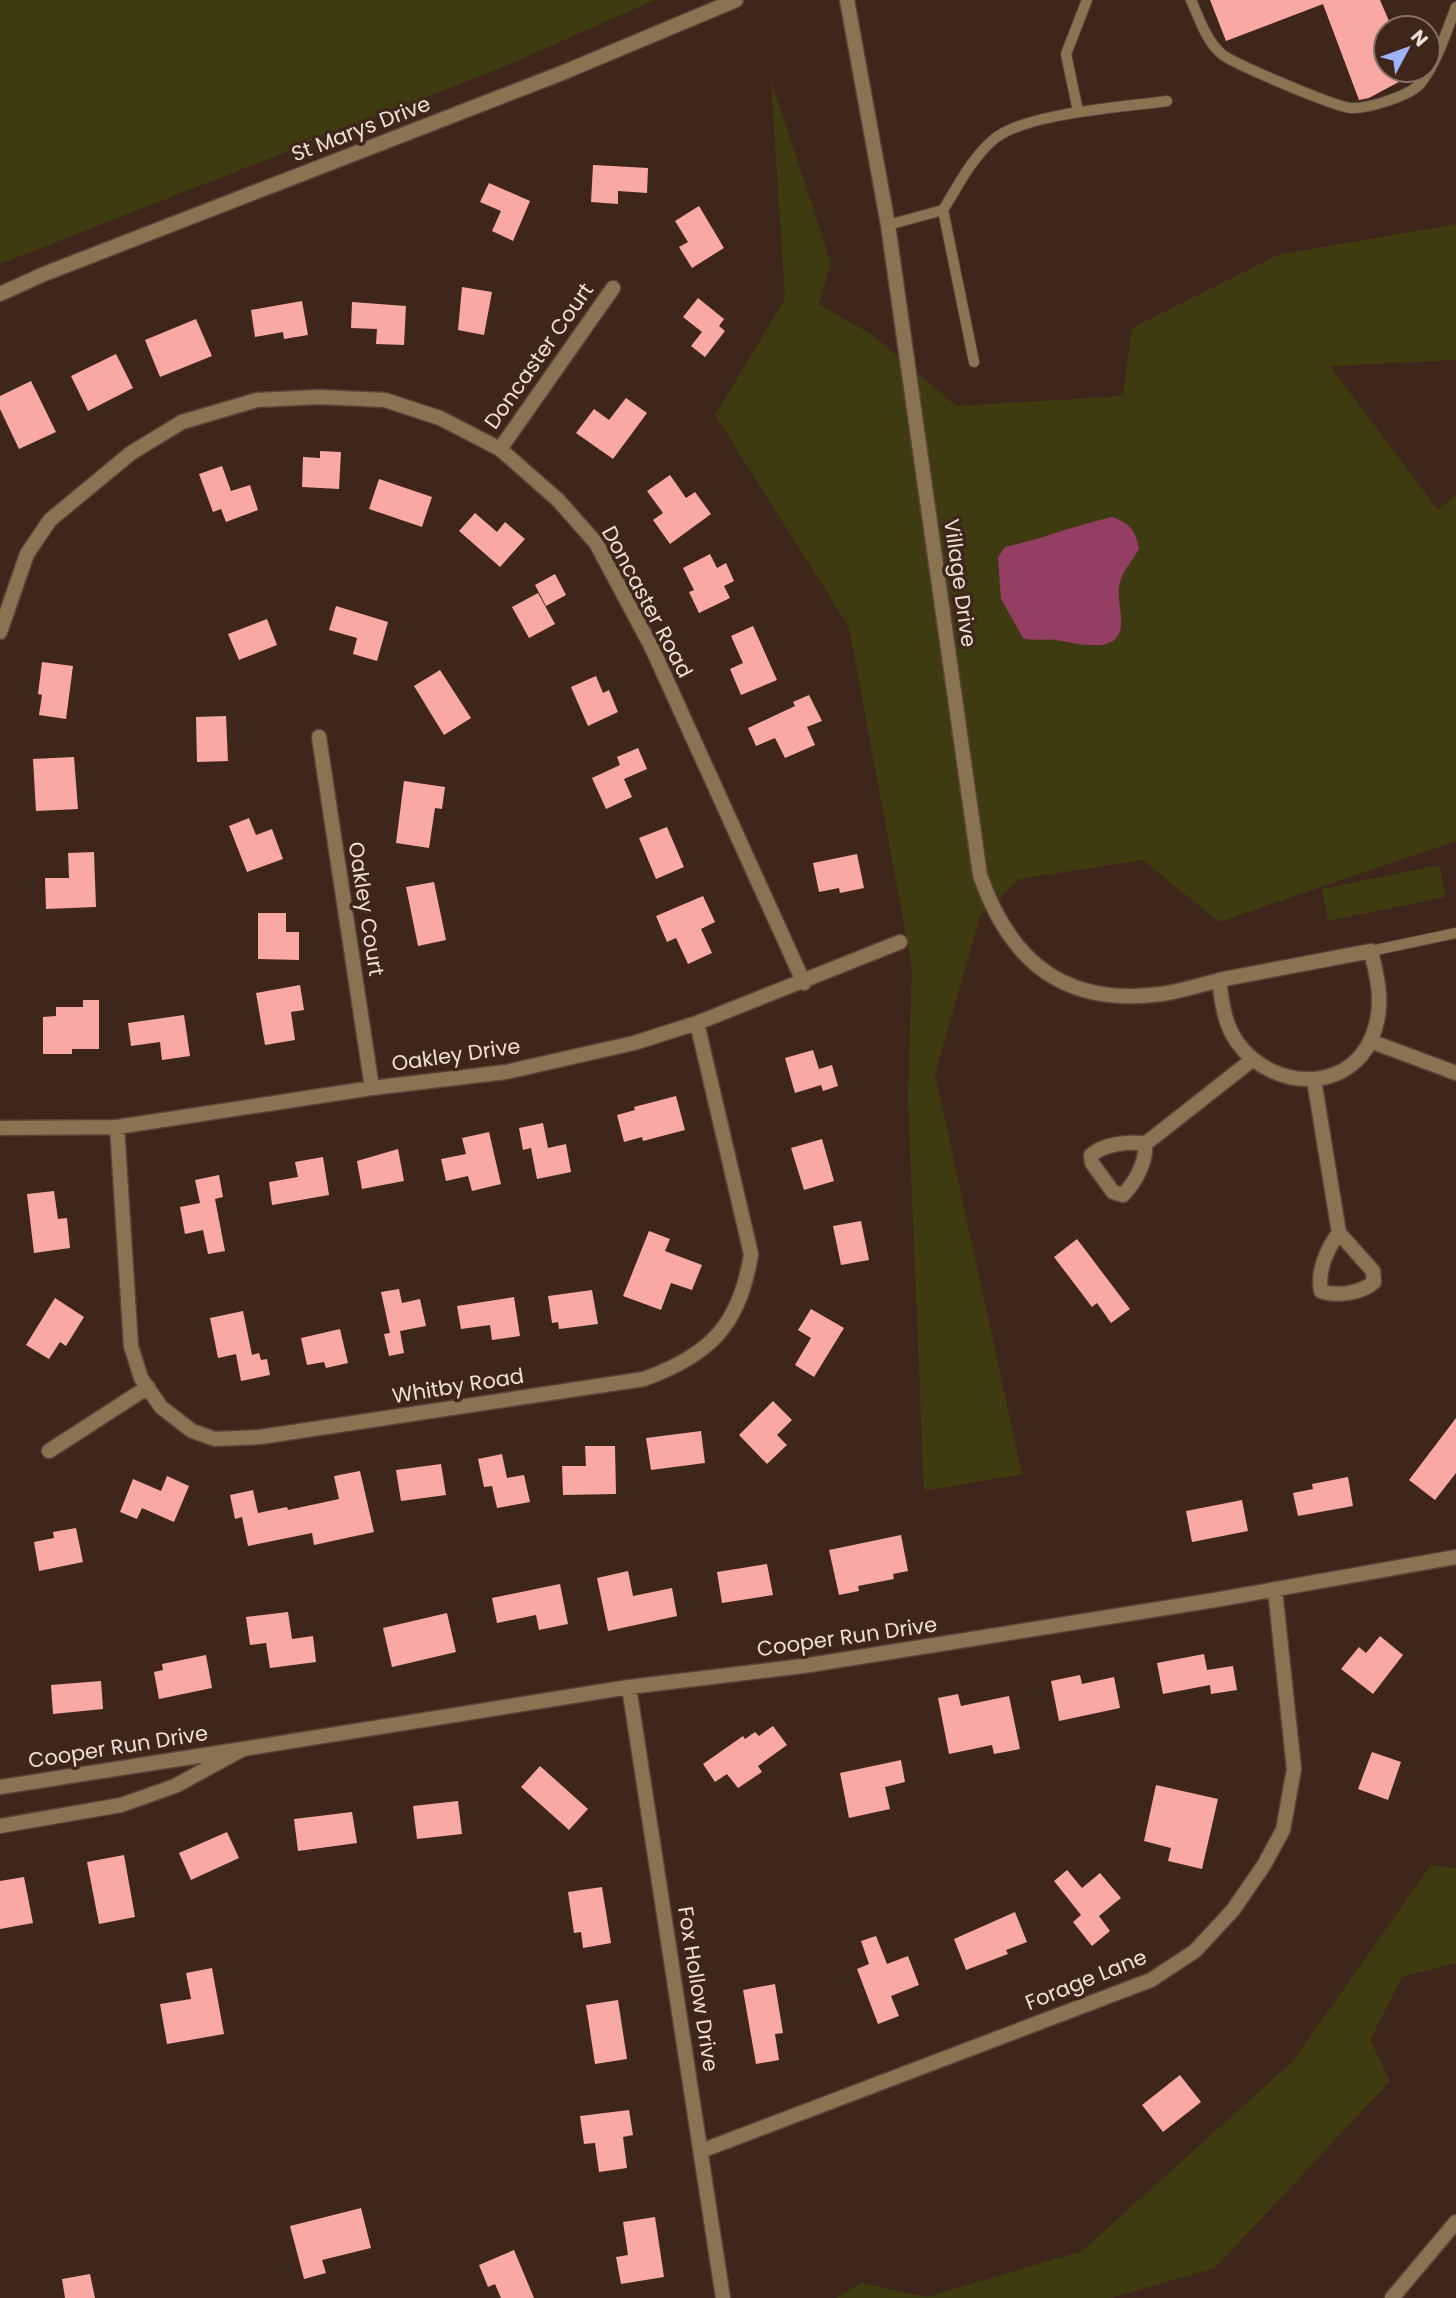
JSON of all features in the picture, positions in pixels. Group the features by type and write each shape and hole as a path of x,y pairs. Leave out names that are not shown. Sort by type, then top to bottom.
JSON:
{"street":[{"name":"St Marys Drive","path":"0,294 44,274 562,73 736,0"},
{"name":"Village Drive","path":"847,0 888,225 980,875 991,908 1014,945 1042,970 1071,987 1107,995 1160,994 1371,951"},
{"name":"Doncaster Court","path":"500,449 613,288"},
{"name":"Doncaster Road","path":"0,632 27,554 50,520 131,453 182,422 257,400 319,397 385,400 440,418 500,449 558,499 596,543 652,648 804,982"},
{"name":"Oakley Court","path":"319,737 372,1088"},
{"name":"Oakley Drive","path":"0,1128 117,1127 249,1109 372,1088 506,1072 634,1043 697,1023 900,942"},
{"path":"1220,980 1224,1014 1230,1029 1252,1060 1274,1074 1314,1080 1344,1068 1370,1041 1376,1028 1380,999 1371,951"},
{"name":"Whitby Road","path":"117,1127 131,1346 141,1378 161,1407 192,1431 215,1439 260,1437 644,1379 676,1367 705,1350 731,1321 746,1284 751,1254 697,1023"},
{"path":"1370,1041 1456,1073"},
{"path":"1145,1144 1252,1060"},
{"path":"1314,1080 1339,1233 1373,1271 1374,1282 1366,1289 1331,1295 1321,1291 1319,1280 1331,1244 1339,1233"},
{"path":"49,1451 148,1387"},
{"name":"Cooper Run Drive","path":"0,1787 629,1687 803,1666 1275,1590 1456,1557"},
{"name":"Forage Lane","path":"701,2151 1151,1980 1195,1951 1233,1910 1264,1865 1283,1830 1294,1769 1275,1590"},
{"name":"Fox Hollow Drive","path":"629,1687 723,2298"},
{"name":"Cooper Run Drive","path":"0,1826 121,1805 175,1786 243,1749"},
{"path":"1392,2298 1456,2222"}],"lane":[{"path":"1078,111 1066,54 1087,0"},
{"path":"1191,0 1203,28 1222,54 1264,76 1349,108 1377,105 1419,86 1434,59 1456,7"},
{"path":"974,362 943,211 970,166 995,138 1037,121 1078,111 1167,101"},
{"path":"888,225 943,211"},
{"path":"1371,951 1456,933"}],"shaded area":[{"path":"0,0 655,0 503,67 0,264"},
{"path":"771,80 831,263 819,304 874,336 956,406 1123,396 1132,328 1278,255 1456,224 1456,360 1330,366 1438,510 1456,495 1456,841 1219,922 1143,860 1019,879 980,916 935,1074 1022,1474 924,1491 908,1097 912,968 849,627 715,415 785,299"},
{"path":"1112,517 1131,528 1139,549 1120,582 1121,626 1116,638 1109,643 1091,645 1023,638 1001,599 998,557 1005,547"},
{"path":"1439,865 1446,897 1328,921 1322,889"},
{"path":"1431,1865 1456,1869 1456,1963 1402,1977 1370,2040 1390,2081 1215,2268 1111,2298 836,2298 861,2283 927,2297 1082,2251 1293,2061"}],"building":[{"path":"1210,0 1380,0 1386,14 1372,14 1372,84 1395,84 1369,98 1359,100 1323,4 1226,41"},
{"path":"593,165 648,168 647,193 618,191 618,204 591,202"},
{"path":"489,183 530,201 513,241 492,231 501,211 480,202"},
{"path":"699,206 724,248 692,268 679,247 688,242 675,221"},
{"path":"462,287 492,292 484,335 458,330"},
{"path":"698,298 724,319 719,326 725,331 705,357 691,346 702,332 683,317"},
{"path":"302,301 308,335 284,339 283,332 255,337 251,310"},
{"path":"352,302 406,306 404,345 376,344 377,329 351,328"},
{"path":"196,319 212,356 160,377 145,340"},
{"path":"116,354 133,388 88,411 71,376"},
{"path":"31,381 56,432 19,449 0,409 0,396"},
{"path":"626,398 647,413 613,459 576,433 594,409 609,420"},
{"path":"320,451 341,452 339,489 302,487 303,457 320,458"},
{"path":"222,466 231,491 250,485 258,510 226,522 221,509 213,512 199,474"},
{"path":"670,475 686,498 695,492 711,514 670,544 653,520 663,513 647,491"},
{"path":"379,479 432,497 422,527 369,509"},
{"path":"475,513 497,532 505,522 525,539 500,567 459,531"},
{"path":"710,554 717,568 726,563 734,581 724,586 730,598 699,613 689,592 694,590 683,568"},
{"path":"555,574 566,595 546,606 535,585"},
{"path":"538,593 555,624 529,638 512,607"},
{"path":"336,606 388,622 377,661 353,654 357,638 329,630"},
{"path":"267,619 277,645 239,660 228,634"},
{"path":"753,626 777,680 741,695 730,669 743,663 731,636"},
{"path":"42,662 73,666 66,719 39,715 42,695 38,694"},
{"path":"440,670 471,718 444,735 414,686"},
{"path":"596,676 603,693 609,690 618,712 588,726 571,687"},
{"path":"809,695 822,721 807,727 815,745 785,758 775,738 756,746 748,728 795,706 793,702"},
{"path":"226,716 228,761 197,762 196,717"},
{"path":"638,748 647,769 624,779 632,797 606,809 592,778 620,765 617,757"},
{"path":"74,757 78,809 36,811 33,759"},
{"path":"404,781 445,787 442,809 435,808 429,848 396,843"},
{"path":"249,818 256,835 272,829 283,859 247,872 229,826"},
{"path":"667,827 684,867 656,879 639,838"},
{"path":"94,852 96,907 46,909 45,878 69,878 68,853"},
{"path":"857,854 864,888 840,893 839,888 819,892 813,863"},
{"path":"434,882 446,940 418,946 406,887"},
{"path":"703,896 715,922 701,929 712,953 688,964 676,938 667,942 656,916"},
{"path":"258,913 286,913 286,932 299,932 299,960 258,959"},
{"path":"300,985 304,1010 291,1012 295,1040 265,1045 256,993"},
{"path":"83,1000 99,1000 99,1049 72,1049 72,1054 43,1054 43,1017 56,1016 56,1007 83,1007"},
{"path":"184,1015 190,1056 162,1060 160,1042 131,1046 128,1023"},
{"path":"813,1050 819,1069 832,1065 838,1086 823,1091 821,1085 795,1093 785,1058"},
{"path":"676,1096 685,1130 643,1141 642,1137 624,1142 617,1115 635,1110 634,1107"},
{"path":"543,1123 548,1148 566,1144 571,1172 537,1179 531,1148 523,1150 519,1128"},
{"path":"489,1132 501,1184 472,1191 468,1176 446,1181 441,1159 466,1154 462,1138"},
{"path":"822,1139 834,1181 804,1190 791,1148"},
{"path":"398,1149 404,1181 362,1189 357,1161"},
{"path":"323,1157 329,1195 272,1205 269,1182 298,1177 295,1162"},
{"path":"219,1175 223,1197 215,1199 225,1251 208,1254 203,1230 185,1234 180,1207 200,1203 195,1180"},
{"path":"54,1191 58,1219 67,1218 70,1248 34,1253 27,1194"},
{"path":"861,1221 869,1260 841,1265 833,1226"},
{"path":"649,1231 670,1239 665,1251 702,1265 692,1290 671,1283 661,1310 623,1296"},
{"path":"1077,1239 1130,1309 1111,1323 1097,1303 1092,1307 1054,1257"},
{"path":"399,1289 402,1303 420,1299 426,1326 400,1331 404,1353 389,1356 384,1334 390,1333 381,1292"},
{"path":"592,1290 598,1324 559,1329 558,1322 552,1323 548,1296"},
{"path":"514,1297 520,1336 492,1340 490,1325 461,1329 457,1306"},
{"path":"55,1298 84,1317 66,1346 60,1342 49,1359 26,1345"},
{"path":"811,1309 844,1328 814,1377 795,1365 811,1338 798,1330"},
{"path":"243,1311 252,1355 259,1353 261,1360 267,1359 270,1375 241,1381 236,1354 218,1358 210,1318"},
{"path":"340,1329 348,1363 326,1368 324,1362 307,1365 301,1338"},
{"path":"773,1401 792,1420 777,1435 787,1445 767,1464 739,1435"},
{"path":"1456,1418 1456,1473 1435,1500 1409,1480"},
{"path":"701,1431 705,1463 651,1470 646,1438"},
{"path":"585,1446 615,1446 616,1494 563,1495 562,1466 586,1466"},
{"path":"502,1454 507,1478 524,1475 530,1502 497,1508 492,1486 484,1487 478,1459"},
{"path":"441,1464 446,1495 401,1501 396,1470"},
{"path":"360,1471 374,1532 314,1545 312,1533 248,1546 242,1517 235,1519 230,1495 253,1490 258,1513 287,1507 288,1510 339,1499 334,1476"},
{"path":"167,1476 189,1486 174,1522 142,1508 137,1519 120,1512 133,1479 161,1491"},
{"path":"1348,1477 1353,1506 1298,1516 1293,1493 1313,1489 1312,1484"},
{"path":"1242,1500 1248,1531 1192,1542 1186,1511"},
{"path":"76,1528 83,1562 39,1571 34,1542 54,1538 53,1532"},
{"path":"901,1535 908,1571 893,1574 894,1579 858,1586 859,1591 839,1595 829,1550"},
{"path":"767,1564 773,1595 722,1603 717,1572"},
{"path":"628,1571 633,1596 672,1588 677,1616 608,1631 597,1578"},
{"path":"560,1584 568,1624 539,1630 536,1615 497,1623 492,1598"},
{"path":"288,1612 292,1639 313,1636 316,1662 270,1668 266,1643 250,1645 246,1617"},
{"path":"447,1613 456,1652 392,1667 383,1628"},
{"path":"1380,1636 1403,1655 1373,1694 1341,1669 1359,1647 1366,1653"},
{"path":"1204,1654 1207,1670 1233,1666 1237,1690 1211,1694 1210,1685 1163,1694 1157,1663"},
{"path":"206,1655 212,1688 159,1699 154,1672 163,1670 162,1664"},
{"path":"1080,1675 1082,1684 1114,1677 1120,1708 1059,1721 1051,1681"},
{"path":"101,1681 103,1709 53,1714 51,1685"},
{"path":"958,1694 961,1706 1009,1696 1020,1749 994,1754 992,1745 949,1754 938,1698"},
{"path":"773,1726 787,1745 758,1766 762,1772 738,1788 727,1774 715,1782 703,1764 743,1736 745,1739 755,1732 759,1736"},
{"path":"1372,1752 1401,1762 1388,1800 1358,1789"},
{"path":"901,1760 905,1782 885,1787 890,1809 849,1818 840,1773"},
{"path":"540,1766 588,1809 569,1830 521,1787"},
{"path":"1156,1785 1218,1799 1202,1869 1168,1861 1171,1848 1144,1841"},
{"path":"458,1801 462,1834 417,1839 413,1806"},
{"path":"352,1812 357,1843 298,1851 294,1819"},
{"path":"227,1832 239,1858 191,1880 179,1853"},
{"path":"124,1855 135,1917 99,1924 87,1862"},
{"path":"1067,1870 1082,1888 1100,1873 1121,1898 1099,1916 1110,1931 1092,1946 1073,1922 1081,1915 1054,1881"},
{"path":"24,1877 33,1923 0,1929 0,1881"},
{"path":"602,1887 611,1943 583,1948 581,1932 574,1933 568,1892"},
{"path":"1015,1912 1027,1942 1006,1950 1008,1954 966,1970 954,1939"},
{"path":"876,1936 887,1964 908,1956 919,1985 891,1996 899,2016 878,2024 857,1969 869,1964 861,1941"},
{"path":"212,1968 224,2034 167,2044 160,2004 191,1999 186,1973"},
{"path":"775,1984 783,2033 775,2034 779,2060 756,2064 743,1990"},
{"path":"618,2000 627,2059 595,2064 586,2005"},
{"path":"1180,2075 1201,2102 1163,2132 1142,2105"},
{"path":"629,2110 633,2135 623,2137 627,2168 599,2172 595,2143 584,2144 580,2116"},
{"path":"361,2208 371,2248 322,2260 326,2273 304,2279 290,2226"},
{"path":"655,2217 664,2277 621,2284 616,2257 628,2255 623,2222"},
{"path":"514,2250 534,2298 501,2298 495,2284 488,2287 479,2265"},
{"path":"90,2274 95,2298 65,2298 62,2279"}]}
